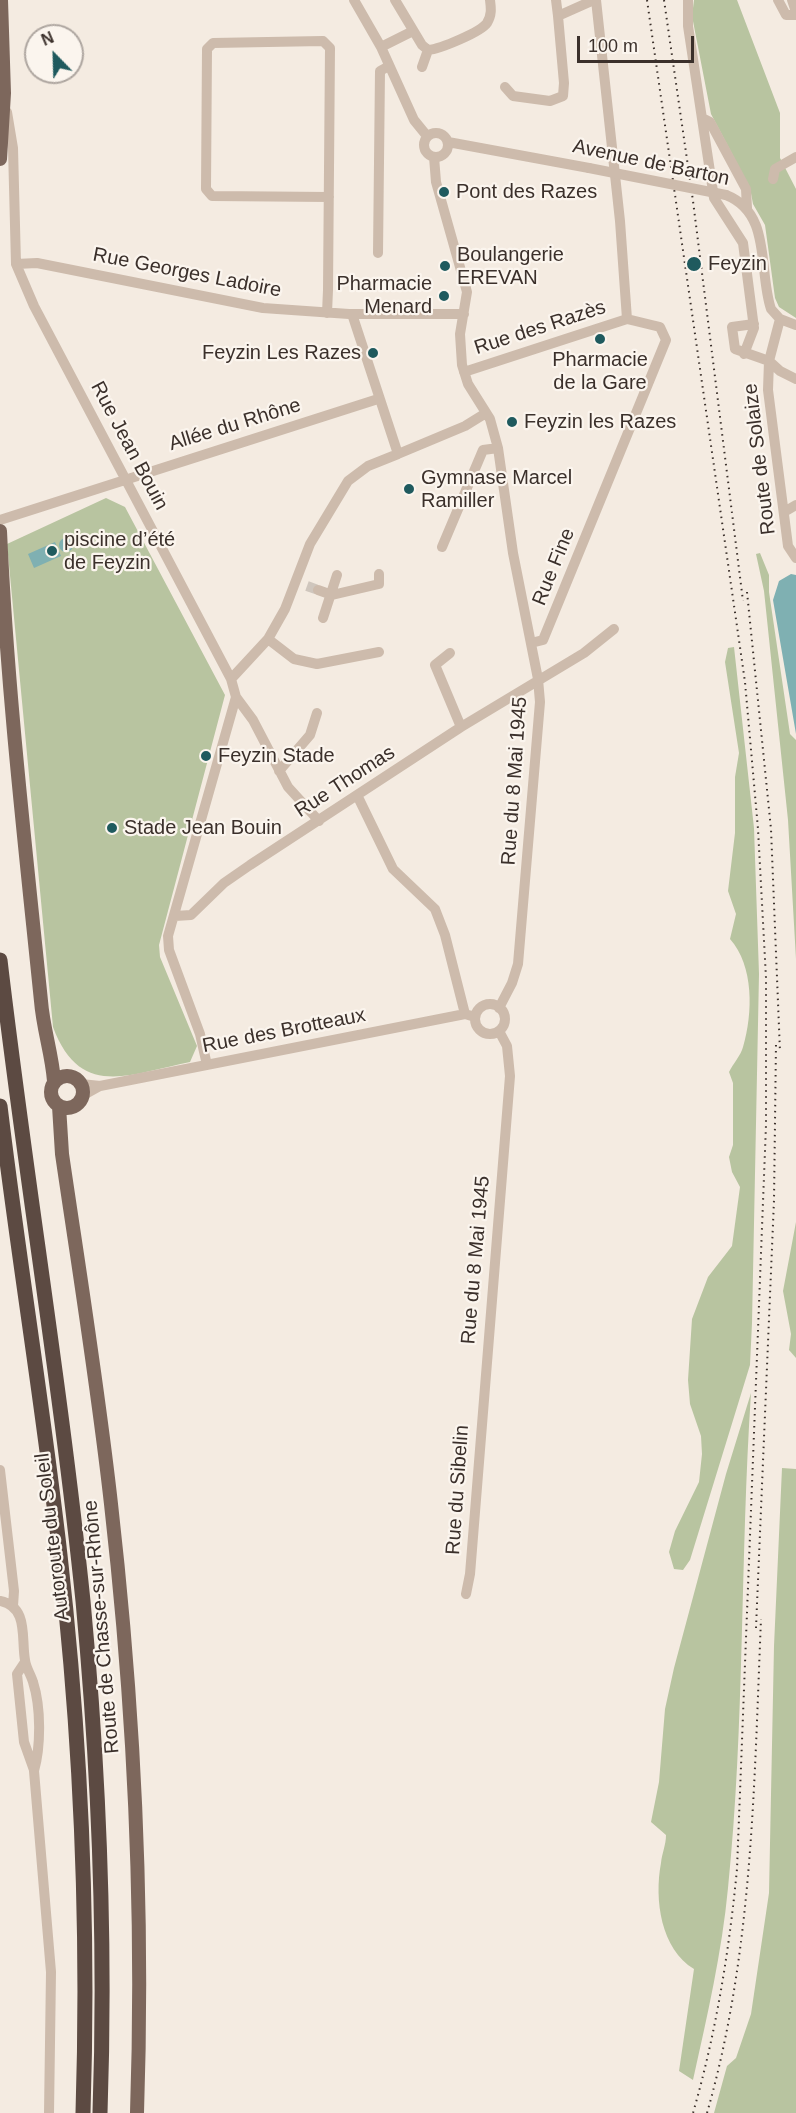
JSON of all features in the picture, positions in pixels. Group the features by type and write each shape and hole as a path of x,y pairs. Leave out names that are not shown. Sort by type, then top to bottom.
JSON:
{"highway":[{"name":"Autoroute du Soleil","path":"0,960 19,1123 70,1488 87,1646 100,1853 100,2113"},
{"name":"Autoroute du Soleil","path":"0,1106 51,1478 70,1659 83,1860 83,2113"}],"main road":[{"path":"0,159 4,93 2,0"},
{"path":"0,531 4,620 16,762 48,1046 54,1081 50,1095 65,1107 82,1090 68,1076 48,1046"},
{"path":"54,1081 68,1076"},
{"name":"Route de Chasse-sur-Rhône","path":"65,1107 62,1142 104,1445 128,1672 138,1872 136,2113"}],"street":[{"path":"354,0 381,47 414,120 427,136"},
{"path":"395,0 413,32 428,50"},
{"path":"428,50 439,49 486,25 491,15 490,0"},
{"path":"505,87 513,96 550,101 563,96 564,83 556,0"},
{"path":"558,16 595,0 620,221 627,319"},
{"path":"688,0 688,26 704,119 714,198 743,243 754,324 744,354"},
{"path":"778,0 786,15 796,14 792,0"},
{"path":"381,47 413,32"},
{"path":"327,313 329,197 330,48 323,41 213,43 207,49 206,189 212,196 329,197"},
{"path":"422,67 428,50"},
{"path":"378,253 380,71 389,66"},
{"name":"Rue Jean Bouin","path":"4,93 13,148 16,264 34,306 231,679 236,697 253,720 288,787 319,821"},
{"path":"704,119 710,122 746,189 747,208"},
{"path":"434,157 444,153 448,142 441,134 434,133 427,136 423,143 425,150 434,157 436,182 467,292 460,344 464,372"},
{"name":"Avenue de Barton","path":"448,142 726,195 747,208 757,227 768,302 780,319"},
{"path":"773,179 775,169 796,157"},
{"name":"Rue Georges Ladoire","path":"16,264 37,263 263,308 352,314 464,314"},
{"path":"352,314 378,399 398,454"},
{"name":"Rue des Razès","path":"464,372 627,319"},
{"name":"Rue Fine","path":"531,643 543,640 666,340 660,327 627,319"},
{"path":"780,319 796,325"},
{"name":"Route de Solaize","path":"780,319 769,361 768,390 788,546 796,558"},
{"path":"754,324 732,327 735,349 769,361 780,372 796,379"},
{"name":"Rue du 8 Mai 1945","path":"464,372 486,414 498,448 513,553 538,680 540,702 518,964 512,983 499,1008"},
{"name":"Allée du Rhône","path":"3,519 378,399"},
{"path":"231,679 268,639 301,584 310,544 348,481 368,466 465,426 486,414"},
{"path":"442,547 483,450 498,448"},
{"path":"784,512 796,505"},
{"path":"323,618 337,575"},
{"path":"318,590 332,595 381,584"},
{"name":"Rue Thomas","path":"175,916 192,915 224,883 461,728 584,652 614,628"},
{"path":"268,639 294,659 317,664 379,652"},
{"path":"450,653 435,665 461,728"},
{"path":"207,1065 200,1035 169,950 168,936 236,697"},
{"path":"279,771 310,735 317,712"},
{"path":"357,795 393,869 425,897 440,921 470,1016 481,1032 489,1034 499,1031 505,1020 499,1008 491,1004 482,1006 470,1016"},
{"name":"Rue des Brotteaux","path":"82,1090 470,1016"},
{"name":"Rue du 8 Mai 1945","path":"484,1387 510,1076 507,1046 499,1031"},
{"name":"Rue du Sibelin","path":"466,1594 470,1574 484,1387"},
{"path":"0,1470 14,1591 13,1606 22,1621 25,1662 34,1683 40,1748 34,1771"},
{"path":"0,1601 13,1606"},
{"path":"25,1662 17,1674 24,1742 34,1771 51,1972 50,2113"}],"green space":[{"path":"694,0 737,0 780,113 780,158 796,189 796,318 779,307 775,298 765,225 753,204 750,188 711,114 692,16"},
{"name":"Stade Jean Bouin","path":"106,498 125,507 225,695 159,945 160,957 197,1046 190,1062 147,1072 109,1076 92,1073 77,1065 64,1050 53,1027 7,544"},
{"path":"760,553 769,575 769,592 790,734 796,740 796,959 788,820 764,591 756,554"},
{"path":"734,647 754,828 759,974 750,1365 690,1560 683,1570 674,1569 669,1552 675,1531 699,1482 702,1454 701,1436 690,1404 688,1380 692,1319 708,1277 732,1246 740,1187 732,1172 729,1157 733,1145 733,1083 729,1072 743,1047 750,1005 744,962 730,939 736,914 728,891 735,833 735,777 739,753 725,662 728,648"},
{"path":"796,1222 796,1358 789,1350 791,1334 783,1291"},
{"path":"751,1393 740,1703 728,1888 714,1984 693,2080 679,2071 694,1969 674,1949 662,1922 659,1877 666,1835 651,1822 659,1782 665,1709 674,1668 726,1474"},
{"path":"782,1468 796,1469 796,2113 714,2113 727,2066 736,2058 751,2014 769,1893 774,1646"}],"water":[{"path":"63,538 69,538 73,545 69,552 63,552 59,548 59,542"},
{"path":"55,542 61,556 34,568 28,554"},
{"path":"791,574 796,575 796,734 773,600 779,581"}],"tunnel":[{"path":"307,586 318,590"}],"railway":[{"path":"647,0 745,682 758,829 766,978 766,1125 737,1869 721,1992 693,2113"},
{"path":"664,0 693,201 743,601"},
{"path":"747,592 771,829 780,1052"},
{"path":"756,1628 774,1200 776,1043"},
{"path":"707,2113 734,1991 749,1868 761,1619"}],"place":[{"name":"Pont des Razes","path":"444,192"},
{"name":"Feyzin","path":"694,264"},
{"name":"Boulangerie EREVAN","path":"445,266"},
{"name":"Pharmacie Menard","path":"444,296"},
{"name":"Pharmacie de la Gare","path":"600,339"},
{"name":"Feyzin Les Razes","path":"373,353"},
{"name":"Feyzin les Razes","path":"512,422"},
{"name":"Gymnase Marcel Ramiller","path":"409,489"},
{"name":"piscine d’été de Feyzin","path":"52,551"},
{"name":"Feyzin Stade","path":"206,756"},
{"name":"Stade Jean Bouin","path":"112,828"}]}
